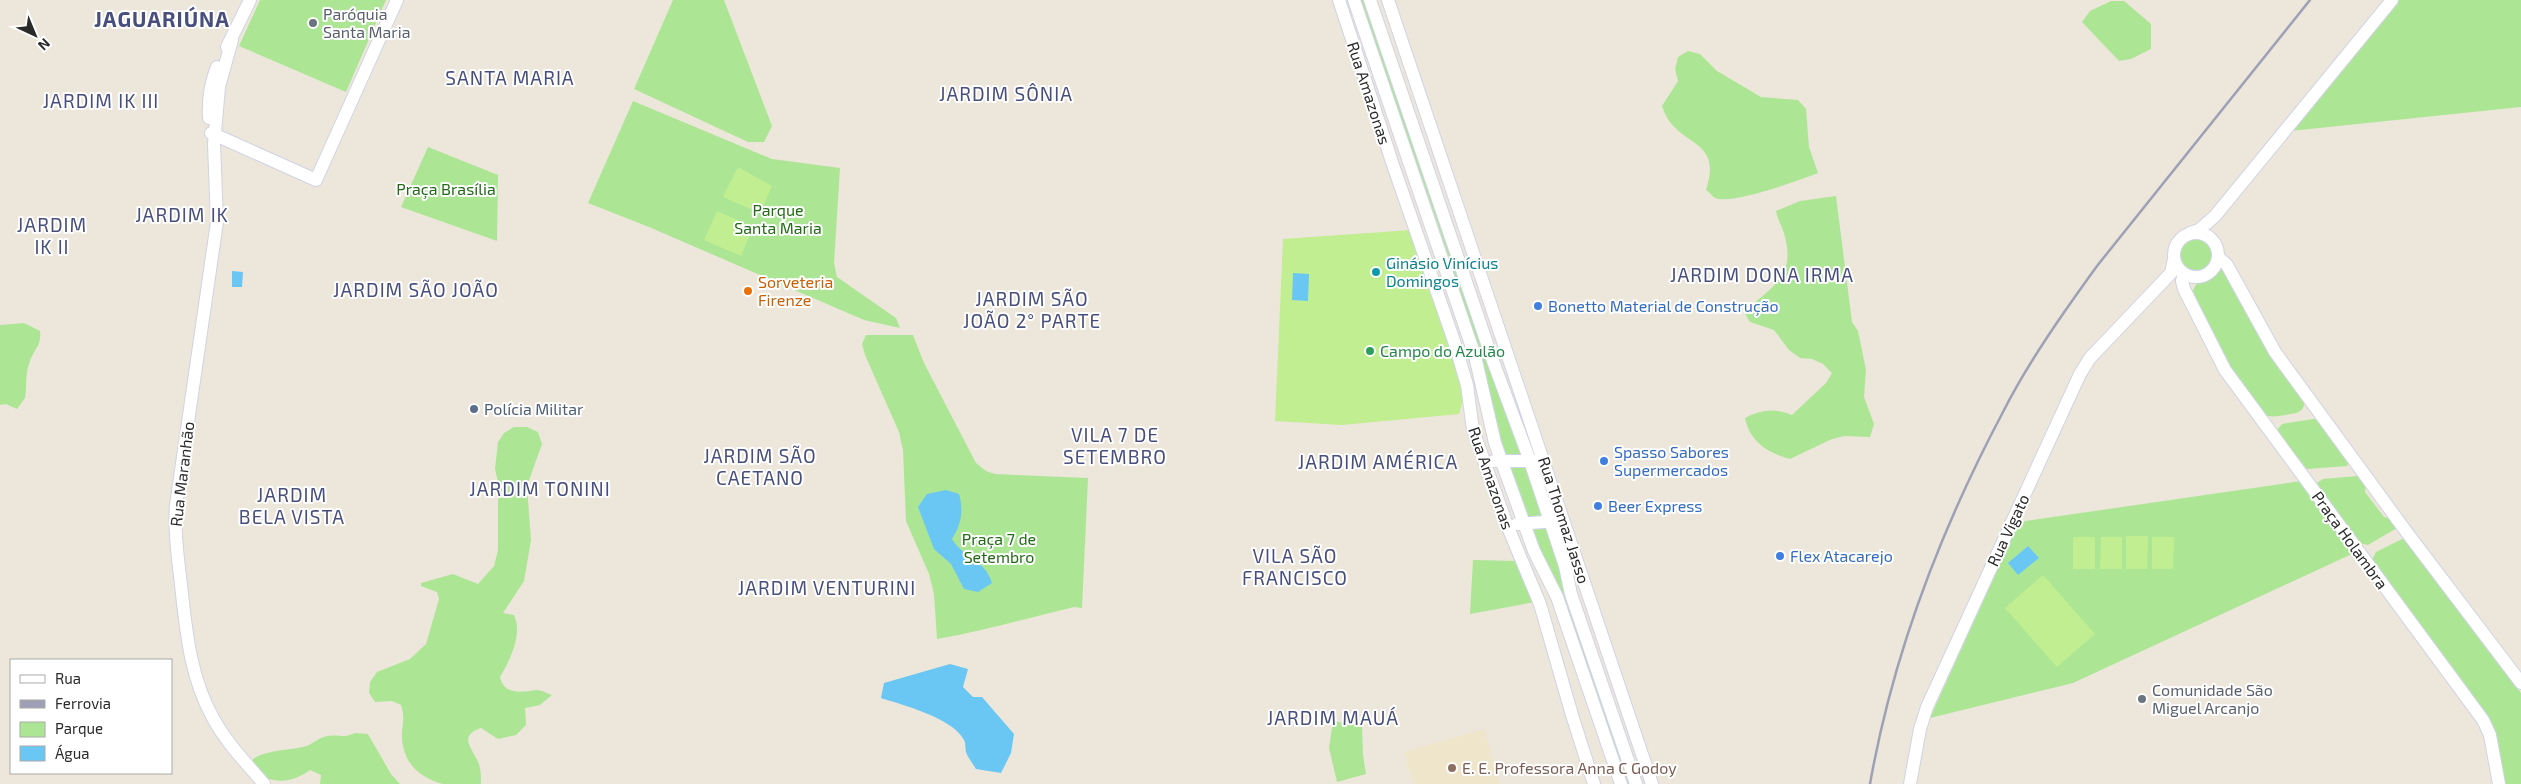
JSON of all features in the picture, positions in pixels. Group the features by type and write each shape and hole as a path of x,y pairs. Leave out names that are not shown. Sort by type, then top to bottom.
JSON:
{"street":[{"name":"Rua Maranhão","path":"250,0 211,83 208,98 214,138 217,222 174,526 189,650 199,687 217,724 264,784"},
{"path":"214,138 316,180 397,0"},
{"name":"Rua Amazonas","path":"1339,0 1467,385 1471,423 1483,461 1540,604 1572,716 1594,784"},
{"path":"1354,0 1475,356 1494,443 1534,551 1557,597 1621,784"},
{"path":"1370,0 1493,361 1551,522 1571,594 1636,784"},
{"name":"Rua Thomaz Jasso","path":"1388,0 1652,784"},
{"path":"2148,298 2171,272 2179,240 2190,233 2200,230 2215,216 2392,0"},
{"path":"2190,299 2192,284 2199,277 2212,270 2218,257 2218,248 2213,240 2211,226 2215,216"},
{"path":"2190,233 2202,233 2213,240"},
{"path":"2218,257 2227,265 2285,364 2405,530 2521,683"},
{"path":"2174,259 2178,268 2184,274 2199,277"},
{"path":"2148,298 2184,274"},
{"name":"Praça Holambra","path":"2184,274 2182,281 2225,370 2483,720 2490,735 2499,784"},
{"name":"Rua Vigato","path":"1910,784 1920,729 1928,708 2080,374 2090,358 2148,298"},
{"path":"1483,461 1544,461"},
{"path":"1507,525 1564,521"}],"shaded area":[{"name":"E. E. Professora Anna C Godoy","path":"1484,729 1500,784 1414,784 1404,752"}],"green space":[{"path":"260,0 386,0 346,92 239,46"},
{"path":"673,0 724,0 772,126 764,142 748,142 634,89"},
{"path":"1360,0 1369,0 1634,784 1625,784 1504,451 1474,337 1456,280"},
{"path":"2399,0 2521,0 2521,107 2290,131"},
{"path":"2111,1 2124,1 2151,24 2151,49 2131,59 2119,61 2082,22 2090,11"},
{"path":"1688,51 1700,54 1717,71 1761,97 1798,100 1806,109 1809,147 1818,173 1766,191 1736,198 1715,198 1706,190 1710,172 1709,160 1696,144 1677,130 1668,120 1662,106 1678,81 1675,69 1678,57"},
{"name":"Parque Santa Maria","path":"633,101 772,159 840,168 834,263 837,277 896,318 900,328 864,320 649,227 588,203"},
{"name":"Praça Brasília","path":"428,147 498,175 497,241 401,207"},
{"path":"738,167 772,186 760,213 723,197"},
{"path":"1836,196 1852,322 1858,331 1866,370 1864,397 1874,424 1870,437 1845,436 1832,439 1790,459 1767,450 1761,445 1751,434 1745,418 1768,410 1792,415 1826,383 1832,373 1823,364 1812,359 1800,358 1789,350 1774,330 1750,322 1744,312 1771,288 1784,272 1787,262 1787,251 1785,237 1776,211 1800,201"},
{"path":"717,211 753,227 741,256 704,240"},
{"path":"1411,230 1463,386 1463,401 1459,414 1342,425 1275,421 1283,239"},
{"path":"2196,237 2203,238 2208,242 2212,247 2212,261 2208,266 2203,270 2196,271 2189,270 2184,266 2180,261 2179,254 2180,247 2184,242 2189,238"},
{"path":"2221,265 2305,400 2303,409 2299,412 2277,416 2264,414 2246,392 2212,336 2193,290 2197,283 2213,274"},
{"path":"24,323 40,331 40,341 28,368 25,398 17,409 6,404 0,405 0,325"},
{"name":"Praça 7 de Setembro","path":"866,335 913,335 924,363 976,463 986,471 995,474 1088,478 1082,608 1074,607 937,639 934,594 929,574 906,521 903,450 899,432 865,355 862,344"},
{"path":"2319,419 2349,461 2347,466 2307,469 2278,433 2277,430 2282,424"},
{"path":"514,427 527,427 538,432 542,444 527,486 531,540 524,581 503,613 514,615 517,630 516,638 508,663 500,677 502,683 510,690 520,692 539,690 552,695 540,705 525,708 526,725 516,735 498,739 481,728 470,735 469,743 481,771 481,784 443,784 420,774 410,763 403,748 401,705 392,701 375,702 369,693 370,682 377,672 410,659 426,644 439,599 437,592 421,586 421,583 453,574 478,584 494,566 498,550 498,482 495,469 498,442 504,433"},
{"path":"2358,476 2366,483 2365,492 2384,517 2392,519 2397,528 2368,545 2359,543 2317,483 2323,479"},
{"path":"2301,481 2354,553 2073,683 1930,718 2019,522"},
{"path":"2126,536 2148,536 2147,569 2126,569"},
{"path":"2073,537 2095,537 2095,569 2073,569"},
{"path":"2101,537 2122,537 2122,569 2100,569"},
{"path":"2152,537 2174,537 2173,569 2152,569"},
{"path":"2402,539 2410,543 2521,693 2521,784 2503,784 2494,735 2372,560 2376,552"},
{"path":"1473,560 1519,561 1535,602 1470,614"},
{"path":"2043,575 2095,634 2057,667 2005,608"},
{"path":"1333,721 1362,726 1366,774 1337,782 1329,748"},
{"path":"355,733 368,734 391,774 400,784 320,784 321,775 310,770 296,778 281,781 267,778 253,771 253,759 265,753 300,748 326,736 344,736"}],"water":[{"path":"232,271 243,272 242,287 232,287"},
{"path":"1293,273 1309,274 1308,301 1292,300"},
{"path":"946,490 959,494 961,506 958,528 952,539 962,551 984,568 992,583 978,592 964,589 951,564 934,549 918,507 927,494"},
{"path":"2028,546 2039,558 2018,575 2008,563"},
{"path":"950,664 968,669 963,687 973,697 982,697 1014,734 1011,753 1001,773 976,769 967,754 964,740 949,725 927,713 881,698 884,683"}],"railway":[{"path":"1870,784 1892,687 1922,593 1959,501 2013,393 2047,338 2097,266 2310,0"}],"place":[{"name":"Paróquia Santa Maria","path":"313,23"},
{"name":"Ginásio Vinícius Domingos","path":"1376,272"},
{"name":"Sorveteria Firenze","path":"748,291"},
{"name":"Bonetto Material de Construção","path":"1538,306"},
{"name":"Campo do Azulão","path":"1370,351"},
{"name":"Polícia Militar","path":"474,409"},
{"name":"Spasso Sabores Supermercados","path":"1604,461"},
{"name":"Beer Express","path":"1598,506"},
{"name":"Flex Atacarejo","path":"1780,556"},
{"name":"Comunidade São Miguel Arcanjo","path":"2142,699"},
{"name":"E. E. Professora Anna C Godoy","path":"1452,768"}],"district":[{"name":"JAGUARIÚNA","path":"162,20"},
{"name":"SANTA MARIA","path":"510,78"},
{"name":"JARDIM SÔNIA","path":"1006,94"},
{"name":"JARDIM IK III","path":"101,101"},
{"name":"JARDIM IK","path":"182,215"},
{"name":"JARDIM IK II","path":"52,236"},
{"name":"JARDIM DONA IRMA","path":"1762,275"},
{"name":"JARDIM SÃO JOÃO","path":"416,290"},
{"name":"JARDIM SÃO JOÃO 2° PARTE","path":"1032,310"},
{"name":"VILA 7 DE SETEMBRO","path":"1115,446"},
{"name":"JARDIM AMÉRICA","path":"1378,462"},
{"name":"JARDIM SÃO CAETANO","path":"760,467"},
{"name":"JARDIM TONINI","path":"540,489"},
{"name":"JARDIM BELA VISTA","path":"292,506"},
{"name":"VILA SÃO FRANCISCO","path":"1295,567"},
{"name":"JARDIM VENTURINI","path":"827,588"},
{"name":"JARDIM MAUÁ","path":"1333,718"}]}
